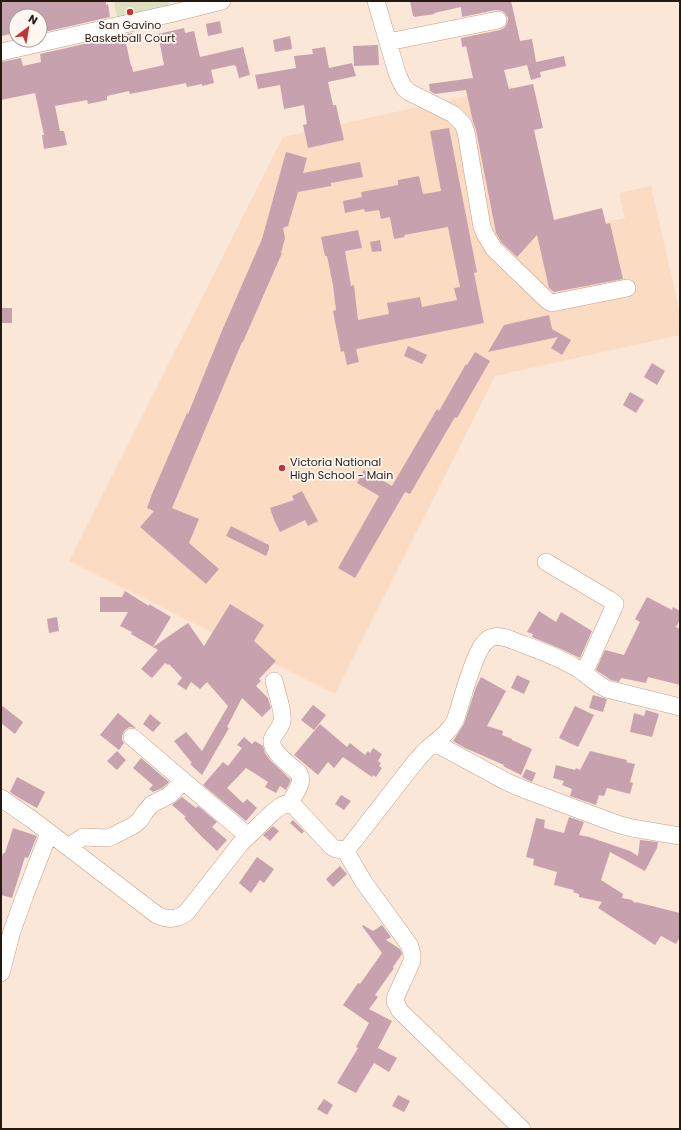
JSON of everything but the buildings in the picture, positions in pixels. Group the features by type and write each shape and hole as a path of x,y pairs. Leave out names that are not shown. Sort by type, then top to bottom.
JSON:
{"street":[{"path":"1,52 222,1"},
{"path":"376,1 397,72 404,88 453,114 463,124 466,132 482,226 494,249 548,301 552,303 627,288"},
{"path":"388,42 498,20"},
{"path":"546,562 615,604 584,673"},
{"path":"1,798 157,915 164,918 173,919 186,913 241,843 272,813 285,804 289,804 296,808 332,847 345,850 349,847 416,761 435,743 444,737 453,724 476,656 485,641 491,637 499,636 507,638 567,662 607,689 680,707"},
{"path":"274,681 283,718 272,743 279,754 300,773 301,777 300,783 289,804"},
{"path":"132,737 248,836"},
{"path":"435,743 507,782 526,790 617,824 680,836"},
{"path":"68,847 83,837 108,838 134,825 152,804 168,796 183,780"},
{"path":"1,973 12,931 24,895 49,833"},
{"path":"345,850 363,881 410,946 412,961 395,1001 400,1011 522,1129"}],"shaded area":[{"name":"Victoria National High School - Main","path":"512,86 546,236 625,218 619,193 651,186 680,313 680,335 495,376 335,694 69,561 283,137"}],"green space":[{"name":"San Gavino Basketball Court","path":"114,1 168,1 169,6 117,17"}],"place":[{"name":"San Gavino Basketball Court","path":"130,12"},
{"name":"Victoria National High School - Main","path":"282,468"}]}
